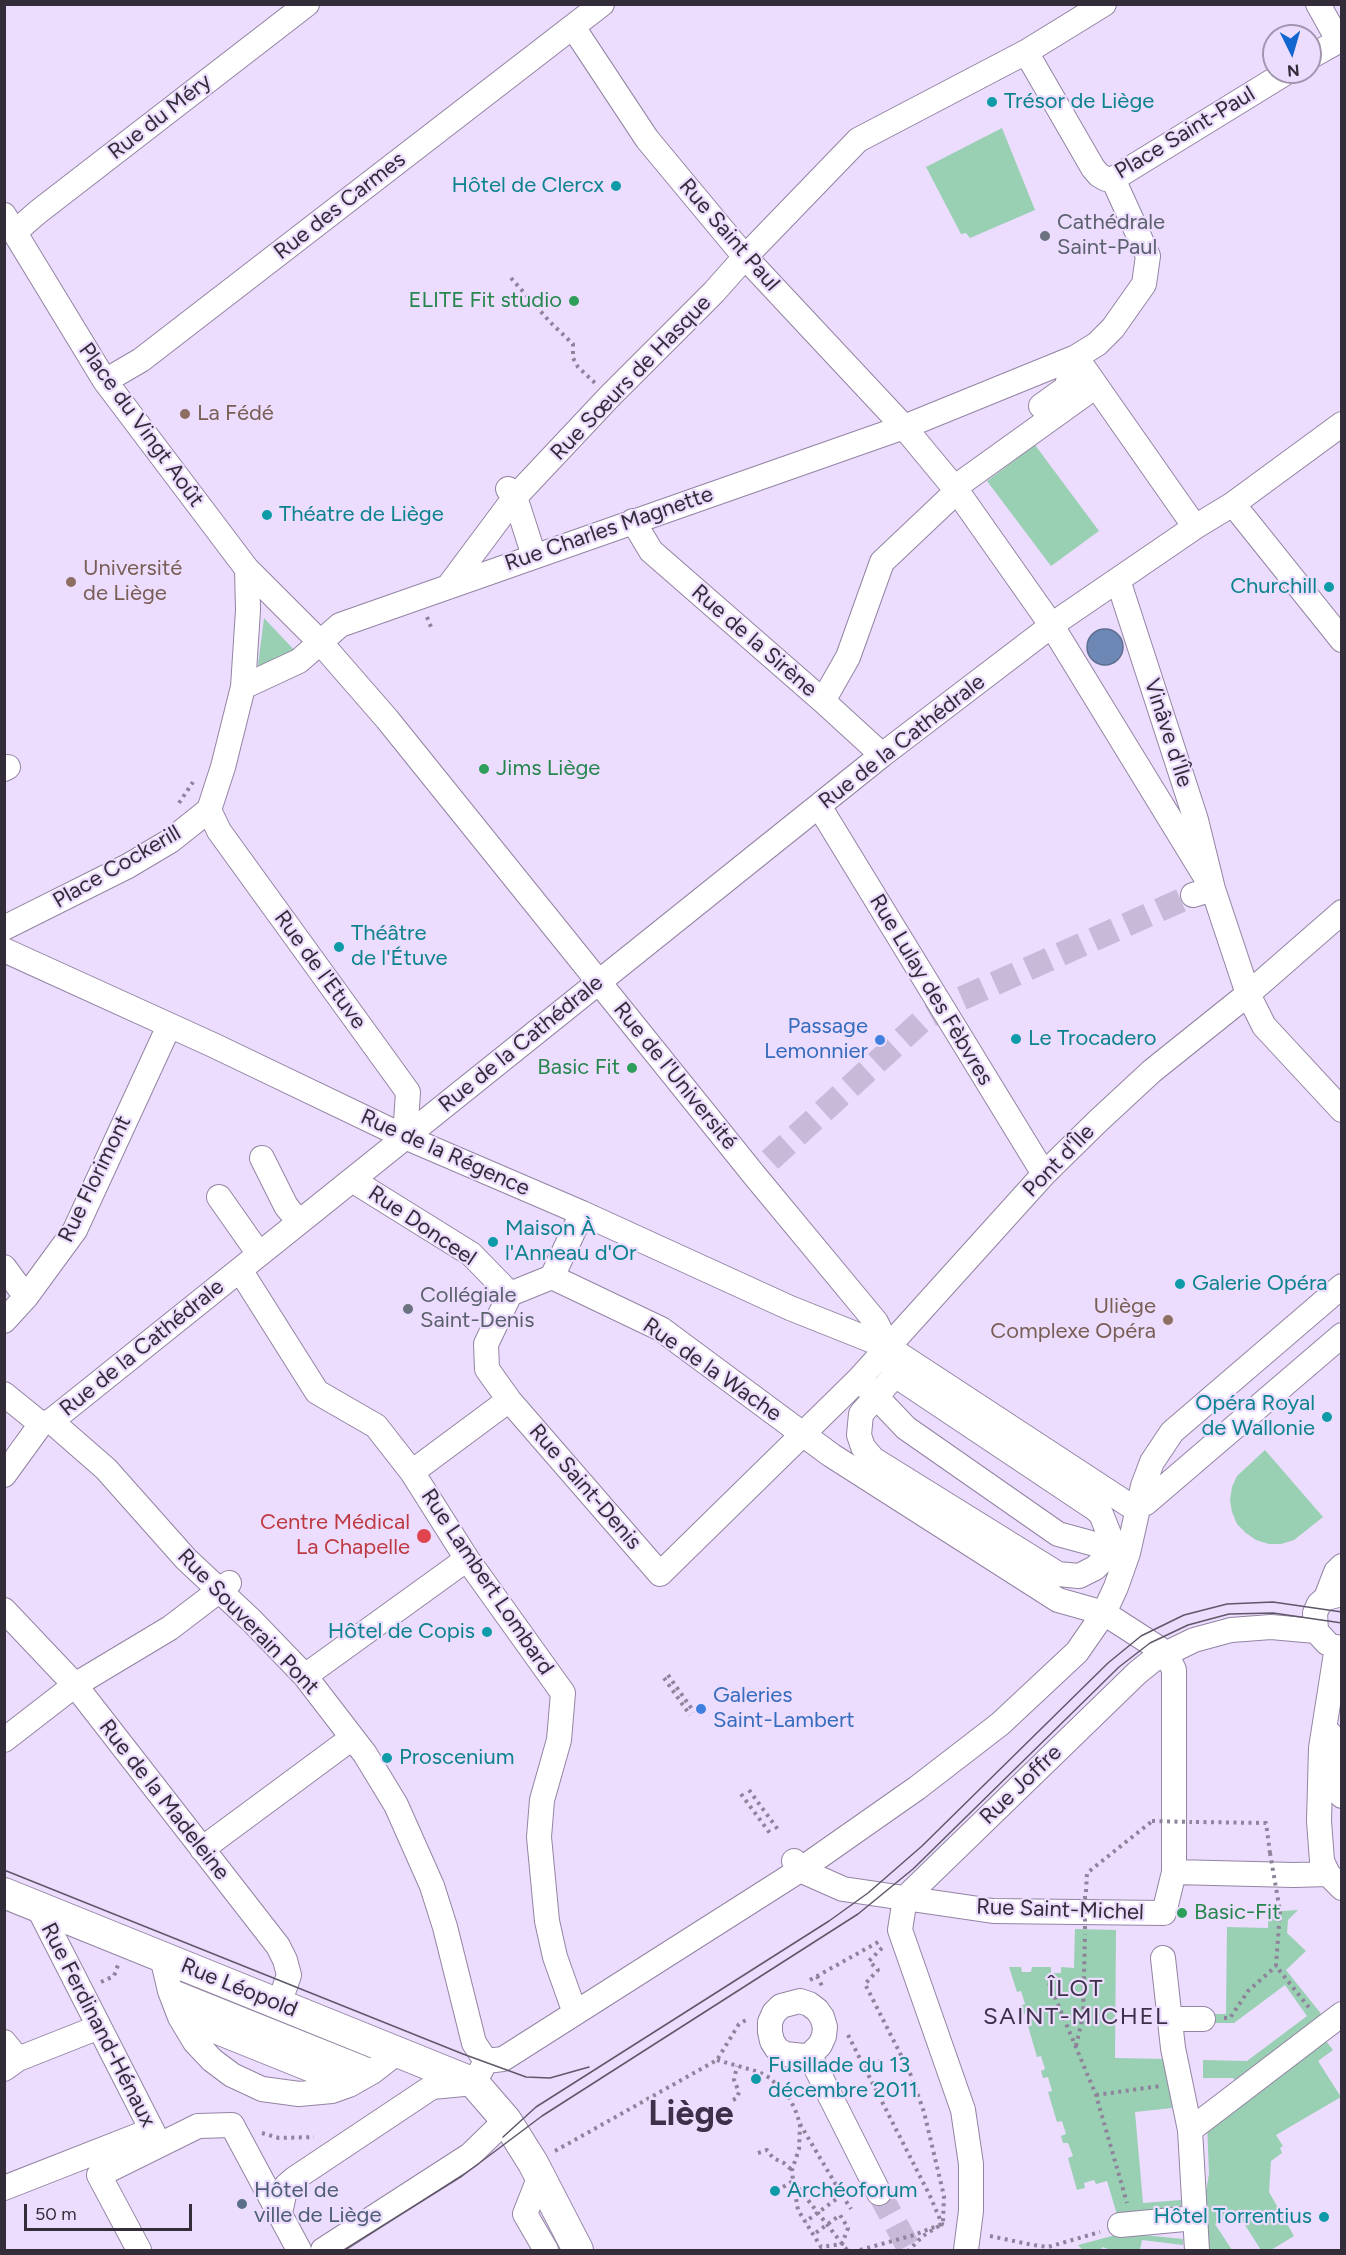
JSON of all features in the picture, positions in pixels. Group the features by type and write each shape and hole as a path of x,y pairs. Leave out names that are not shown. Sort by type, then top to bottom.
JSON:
{"main road":[{"name":"Rue Léopold","path":"4,1893 398,2052 480,2072"},
{"path":"480,2072 537,2170 578,2250"}],"street":[{"name":"Rue du Méry","path":"10,223 38,212 307,4"},
{"name":"Rue des Carmes","path":"105,381 141,360 603,4"},
{"path":"1026,52 1046,29 1104,4"},
{"path":"1318,4 1340,40 1322,50"},
{"name":"Rue Saint Paul","path":"573,27 647,139 745,257 904,427 954,493"},
{"name":"Rue Sœurs de Hasque","path":"448,587 511,493 714,292 858,140 1026,52"},
{"name":"Place Saint-Paul","path":"1026,52 1093,168 1106,179 1113,179 1267,84"},
{"name":"Rue Charles Magnette","path":"320,642 340,625 904,427 1076,357 1097,344 1113,328 1144,284 1148,256 1113,179"},
{"name":"Place du Vingt Août","path":"10,223 105,381 247,569 320,642"},
{"path":"1076,357 1195,526"},
{"path":"1024,419 1066,388 1076,357"},
{"path":"823,701 848,657 882,562 954,493 1096,386"},
{"name":"Rue de la Cathédrale","path":"4,1474 46,1423 882,755 1052,626 1195,526 1233,504 1341,424"},
{"path":"699,498 710,481 860,426"},
{"path":"511,493 534,556"},
{"name":"Vinâve d'Île","path":"954,493 1052,626 1203,892 1264,1026 1341,1110"},
{"path":"1233,504 1341,640"},
{"name":"Rue de la Sirène","path":"633,521 651,551 882,755"},
{"path":"209,810 223,767 243,687 248,610 247,569"},
{"name":"Vinâve d'Île","path":"1118,580 1196,820 1203,892"},
{"path":"243,687 299,662 320,642"},
{"name":"Rue de l'Université","path":"320,642 387,719 599,981 763,1168 876,1322 888,1347 895,1375"},
{"name":"Rue Lulay des Fèbvres","path":"819,806 1044,1174"},
{"name":"Place Cockerill","path":"4,928 128,866 170,841 209,810"},
{"name":"Rue de l'Etuve","path":"209,810 219,831 408,1092 405,1137"},
{"name":"Pont d'Île","path":"867,1387 888,1347 1044,1174 1152,1071 1248,994 1341,912"},
{"name":"Rue de la Régence","path":"4,950 213,1045 405,1137 582,1213 790,1308 888,1347 929,1385"},
{"name":"Rue Florimont","path":"4,1322 75,1230 169,1026"},
{"path":"262,1158 286,1206 299,1222"},
{"name":"Rue Donceel","path":"352,1180 471,1254 510,1294"},
{"path":"219,1197 259,1254"},
{"path":"510,1294 552,1277 582,1213"},
{"path":"4,1267 26,1296"},
{"name":"Rue Lambert Lombard","path":"240,1270 317,1392 376,1426 399,1462 563,1693 559,1740 542,1800 539,1837 547,1921 555,1956 575,2013"},
{"name":"Rue de la Wache","path":"552,1277 661,1329 831,1455 1059,1600 1104,1613 1170,1661"},
{"path":"280,2213 286,2186 294,2179 432,2087 480,2072 575,2013 917,1788 1000,1724 1077,1652 1104,1613 1116,1587 1118,1550 1134,1505 1152,1462 1172,1432 1341,1286"},
{"name":"Rue Saint-Denis","path":"510,1294 486,1344 487,1369 509,1400 660,1574 805,1434"},
{"path":"805,1434 867,1387 895,1375 929,1385 1134,1505 1146,1503 1341,1335"},
{"path":"906,1428 929,1385"},
{"path":"929,1385 1101,1514 1118,1550"},
{"path":"867,1387 906,1428 1059,1534 1118,1550"},
{"path":"867,1387 859,1424 859,1435 863,1447 873,1460 1058,1574 1070,1577 1086,1573 1118,1550"},
{"name":"Rue Souverain Pont","path":"4,1394 106,1468 186,1559 224,1586 305,1676 379,1775 396,1804 432,1886 445,1927 480,2072"},
{"path":"399,1462 509,1400"},
{"path":"1059,1534 1059,1600"},
{"path":"305,1676 467,1559"},
{"path":"1335,1881 1322,1861 1319,1821 1321,1748 1339,1647 1321,1639 1314,1622 1319,1604 1334,1596 1336,1572 1341,1566"},
{"path":"4,1740 75,1686 170,1628 224,1586"},
{"name":"Rue de la Madeleine","path":"4,1610 75,1686 278,1946 289,1975 279,2004"},
{"name":"Rue Joffre","path":"906,1898 1137,1673 1170,1661 1194,1640 1231,1630 1271,1626 1316,1631"},
{"name":"Rue Saint-Michel","path":"797,1865 843,1889 993,1911 1164,1920 1174,1872 1170,1661"},
{"path":"1326,1720 1341,1779 1341,1796"},
{"path":"202,1849 352,1738"},
{"path":"1174,1872 1294,1875 1335,1881"},
{"path":"906,1898 900,1930 963,2110 971,2164 971,2211 966,2250"},
{"name":"Rue Ferdinand-Hénaux","path":"38,1907 155,2137"},
{"path":"162,1957 170,1991 180,2017 195,2042 212,2060 232,2075 262,2089 299,2094 332,2091 349,2085 372,2072 398,2052"},
{"path":"1163,1958 1173,2048 1190,2130 1197,2250"},
{"path":"170,1991 372,2072"},
{"path":"180,2017 349,2085"},
{"path":"1170,2019 1203,2019"},
{"path":"1190,2130 1333,2021"},
{"path":"9,2057 99,2027"},
{"path":"812,2060 879,2193"},
{"path":"323,2250 471,2155 506,2120"},
{"path":"4,2188 94,2165 155,2137 198,2126 241,2132 299,2250"},
{"path":"94,2165 140,2250"},
{"path":"537,2170 525,2214 546,2250"},
{"path":"1126,2225 1195,2218"}],"path":[{"path":"511,278 573,344 573,358 578,367 609,397"},
{"path":"692,1713 666,1677 692,1713"},
{"path":"750,1790 779,1830"},
{"path":"743,1794 773,1835"},
{"path":"1076,2047 1083,2016 1087,1873 1152,1821 1266,1823 1280,1911 1276,1966 1248,1991 1230,2018 1203,2019"},
{"path":"81,1991 114,1976 128,1943"},
{"path":"869,1960 878,1970 865,1984 910,2073 924,2112 944,2196 942,2224"},
{"path":"1276,1966 1333,2021"},
{"path":"817,1976 828,1996"},
{"path":"1049,1983 1096,2095 1126,2225"},
{"path":"843,2027 928,2191"},
{"path":"537,2170 717,2060 759,2072 780,2086 851,2209"},
{"path":"865,2068 880,2061"},
{"path":"734,2100 739,2092 734,2080 737,2066"},
{"path":"1096,2095 1162,2085"},
{"path":"800,2124 799,2149 792,2170 798,2210 821,2247 842,2244"},
{"path":"241,2132 279,2138 315,2136"},
{"path":"758,2153 767,2150 773,2158 792,2170"},
{"path":"783,2187 793,2181"},
{"path":"793,2181 847,2250"},
{"path":"805,2222 842,2195"},
{"path":"813,2235 840,2215 848,2228 842,2244"},
{"path":"860,2250 914,2235 942,2224"},
{"path":"909,2250 923,2236 942,2224"}],"green space":[{"path":"1002,128 1035,210 970,238 966,233 961,234 926,167"},
{"path":"1035,445 1099,531 1051,566 987,481"},
{"path":"264,618 298,654 257,673"},
{"path":"1265,1450 1323,1517 1294,1540 1281,1544 1269,1544 1256,1540 1237,1524 1232,1512 1230,1500 1237,1476"},
{"path":"1298,1910 1288,1920 1287,1933 1306,1951 1286,1970 1326,2020 1239,2085 1233,2078 1203,2078 1203,2060 1247,2061 1307,2016 1285,1985 1234,2023 1203,2023 1203,2014 1226,2014 1227,1927 1268,1928 1268,1912"},
{"path":"1075,1929 1116,1930 1115,2058 1168,2059 1172,2108 1135,2112 1143,2203 1181,2200 1181,2209 1118,2218 1107,2181 1096,2184 1094,2180 1084,2183 1085,2188 1077,2190 1068,2158 1073,2156 1068,2143 1063,2143 1061,2136 1066,2134 1062,2121 1057,2122 1048,2092 1052,2091 1048,2077 1043,2078 1041,2071 1045,2069 1041,2056 1037,2057 1028,2026 1032,2025 1028,2013 1024,2014 1021,2006 1025,2004 1021,1991 1017,1992 1009,1967 1021,1967 1022,1972 1031,1972 1032,1967 1051,1967 1051,1973 1061,1973 1061,1967 1074,1968"},
{"path":"1330,2030 1334,2036 1326,2041 1333,2050 1318,2061 1341,2097 1276,2135 1283,2146 1280,2148 1282,2153 1271,2161 1269,2192 1294,2236 1271,2250 1261,2250 1236,2211 1215,2224 1232,2250 1208,2250 1205,2197 1209,2174 1207,2123"},
{"path":"1123,2233 1183,2239 1183,2245 1142,2240 1140,2250 1110,2250 1103,2247 1100,2250 1083,2250 1078,2245"}],"water":[{"path":"1105,629 1118,634 1123,647 1118,660 1105,665 1092,660 1087,647 1092,634"}],"tunnel":[{"path":"770,1160 924,1019 958,1000 1193,895"},
{"path":"879,2193 910,2250"}],"tram line":[{"path":"503,2137 536,2107 829,1921 868,1893 922,1846 1108,1663 1141,1636 1184,1615 1227,1604 1273,1602 1342,1612"},
{"path":"344,2250 462,2176 542,2116 858,1914 913,1869 1119,1667 1150,1643 1188,1625 1229,1614 1273,1613 1342,1623"},
{"path":"4,1870 463,2054 526,2077 550,2078 589,2067"}],"place":[{"name":"Trésor de Liège","path":"992,102"},
{"name":"Hôtel de Clercx","path":"616,186"},
{"name":"Cathédrale Saint-Paul","path":"1045,236"},
{"name":"ELITE Fit studio","path":"574,301"},
{"name":"La Fédé","path":"185,414"},
{"name":"Théatre de Liège","path":"267,515"},
{"name":"Université de Liège","path":"71,582"},
{"name":"Churchill","path":"1329,587"},
{"name":"Jims Liège","path":"484,769"},
{"name":"Théâtre de l'Étuve","path":"339,947"},
{"name":"Le Trocadero","path":"1016,1039"},
{"name":"Passage Lemonnier","path":"880,1040"},
{"name":"Basic Fit","path":"632,1068"},
{"name":"Maison À l'Anneau d'Or","path":"493,1242"},
{"name":"Galerie Opéra","path":"1180,1284"},
{"name":"Collégiale Saint-Denis","path":"408,1309"},
{"name":"Uliège Complexe Opéra","path":"1168,1320"},
{"name":"Opéra Royal de Wallonie","path":"1327,1417"},
{"name":"Centre Médical La Chapelle","path":"424,1536"},
{"name":"Hôtel de Copis","path":"487,1632"},
{"name":"Galeries Saint-Lambert","path":"701,1709"},
{"name":"Proscenium","path":"387,1758"},
{"name":"Basic-Fit","path":"1182,1913"},
{"name":"Fusillade du 13 décembre 2011","path":"756,2079"},
{"name":"Archéoforum","path":"775,2191"},
{"name":"Hôtel de ville de Liège","path":"242,2204"},
{"name":"Hôtel Torrentius","path":"1324,2217"}],"district":[{"name":"ÎLOT SAINT-MICHEL","path":"1076,2003"},
{"name":"Liège","path":"691,2115"}]}
